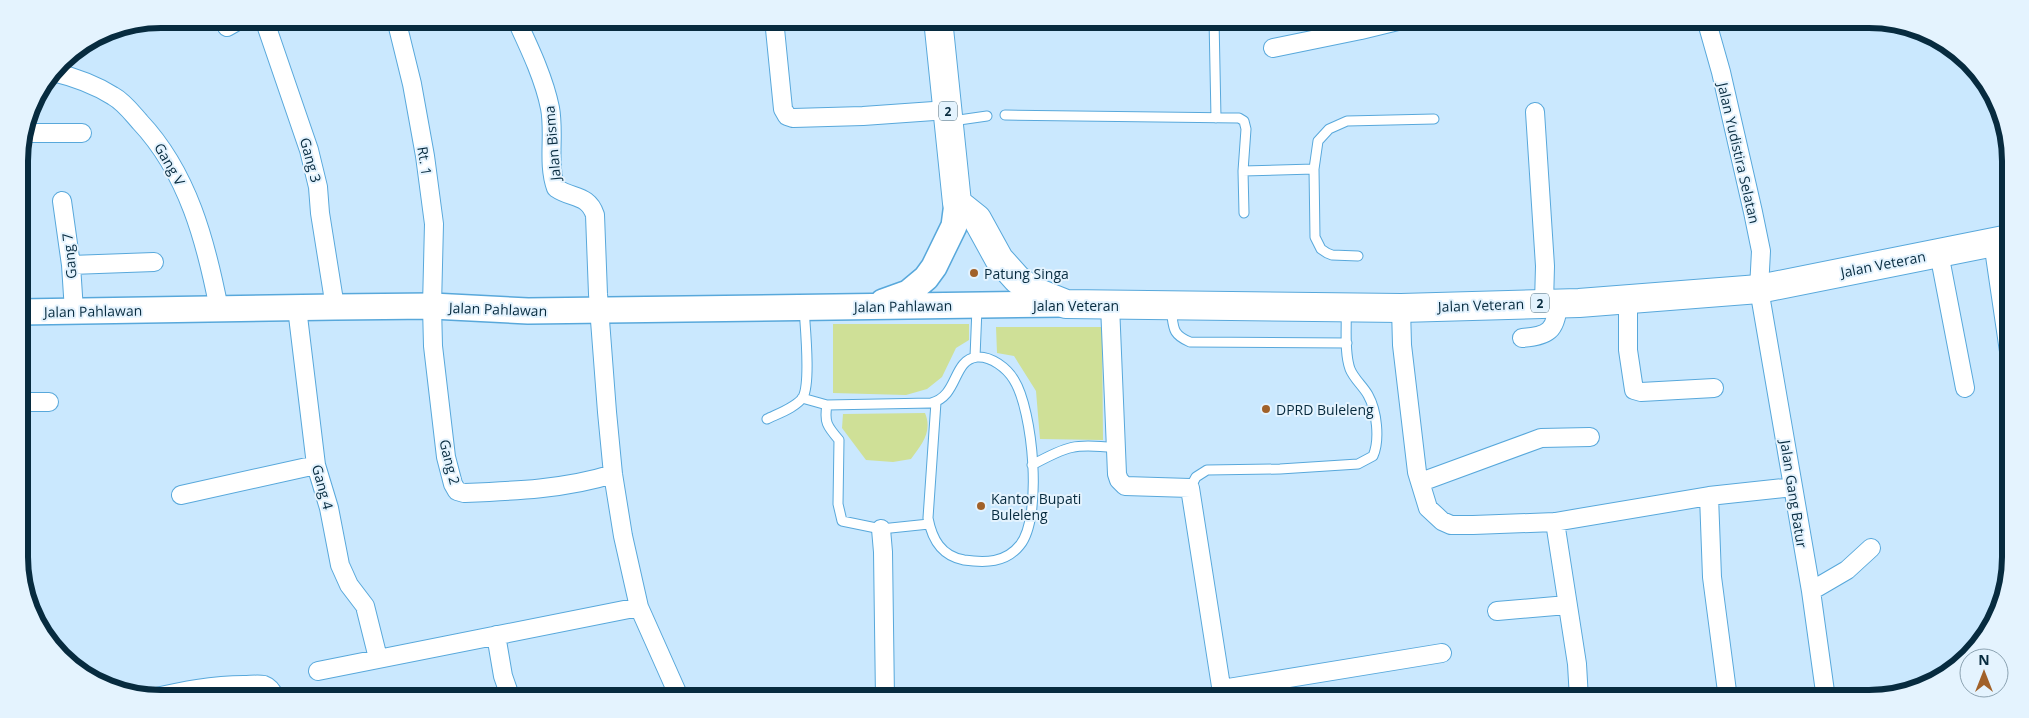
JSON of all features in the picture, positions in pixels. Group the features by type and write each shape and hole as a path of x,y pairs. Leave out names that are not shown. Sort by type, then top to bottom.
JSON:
{"highway":[{"name":"2","path":"939,27 957,203 977,219 999,259 1018,279 1031,290 1066,304"},
{"name":"Jalan Veteran","path":"1066,304 1346,308 1551,304 1759,289 2001,241"}],"main road":[{"path":"866,307 908,293 926,278 934,267 954,226 957,203"},
{"name":"Jalan Veteran","path":"977,305 1066,304"},
{"name":"Jalan Pahlawan","path":"28,312 432,306 528,311 977,305"}],"street":[{"name":"Gang 3","path":"267,27 309,150 318,187 320,213 336,307"},
{"name":"Rt. 1","path":"398,27 412,84 424,147 434,224 432,306"},
{"name":"Jalan Bisma","path":"520,27 533,57 550,107 553,127 552,171 556,188 587,201 592,206 595,215 600,310"},
{"path":"775,27 783,109 787,116 794,118 949,116"},
{"path":"1273,48 1349,27"},
{"name":"Jalan Yudistira Selatan","path":"1711,27 1761,251 1759,289"},
{"name":"Gang V","path":"59,74 92,85 114,96 164,149 198,222 214,280 219,309"},
{"path":"1522,338 1540,336 1551,330 1557,319 1551,304 1544,266 1535,112"},
{"path":"31,133 82,133"},
{"name":"Gang 7","path":"62,202 71,265 74,311"},
{"path":"2001,241 2002,254"},
{"path":"1939,253 1965,388"},
{"path":"71,265 154,262"},
{"name":"Jalan Gang Batur","path":"1759,289 1811,591 1825,690"},
{"path":"1628,298 1628,350 1634,390 1641,392 1714,388"},
{"path":"1110,305 1117,474 1121,484 1125,486 1190,488 1221,690"},
{"name":"Gang 2","path":"432,306 433,346 446,457 453,484 457,490 464,493 522,490 597,479 613,474"},
{"name":"Gang 4","path":"297,308 316,465 329,508 340,566 349,585 365,606 378,658"},
{"path":"1400,308 1417,472 1428,508 1434,516 1452,525 1506,525 1555,522 1709,496 1793,487"},
{"path":"600,310 613,474 627,555 639,607 676,690"},
{"path":"27,402 49,402"},
{"path":"1421,482 1534,440 1555,437 1590,437"},
{"path":"181,495 316,465"},
{"path":"1709,496 1712,578 1727,690"},
{"path":"1555,522 1577,664 1578,690"},
{"path":"881,528 885,690"},
{"path":"1811,591 1847,570 1871,548"},
{"path":"1497,611 1567,605"},
{"path":"318,671 639,607"},
{"path":"496,635 503,676 508,690"},
{"path":"1243,690 1442,653"},
{"path":"230,690 264,685 270,690"}],"lane":[{"path":"1214,27 1216,118"},
{"path":"1005,115 1240,118 1244,121 1246,139 1243,171 1244,214"},
{"path":"949,116 987,116"},
{"path":"1358,256 1332,255 1321,249 1317,243 1315,237 1314,169 1318,141 1329,128 1347,121 1434,119"},
{"path":"1243,171 1314,169"},
{"path":"975,358 977,305"},
{"path":"1171,306 1174,331 1179,338 1190,342 1347,343"},
{"path":"802,398 806,378 804,308"},
{"path":"1190,488 1196,476 1207,470 1263,470 1358,464 1374,456 1377,440 1372,404 1351,370 1347,343 1346,308"},
{"path":"767,419 802,398 828,405 936,402 947,395 963,364 975,358 988,359 1003,367 1018,386 1031,444 1032,517 1028,534 1019,547 1000,560 958,559 950,556 944,552 936,541 929,524 936,402"},
{"path":"828,405 825,418 829,428 839,440 838,504 842,521 881,528 929,524"},
{"path":"1032,464 1059,450 1076,446 1115,448"}],"green space":[{"path":"833,324 969,324 969,340 956,348 942,377 927,389 906,395 833,393"},
{"path":"996,327 1102,327 1103,440 1040,439 1036,391 1014,356 997,353"},
{"path":"925,413 928,426 927,432 911,459 893,462 866,460 842,428 843,414"}],"place":[{"name":"Patung Singa","path":"974,273"},
{"name":"DPRD Buleleng","path":"1266,409"},
{"name":"Kantor Bupati Buleleng","path":"981,506"}]}
